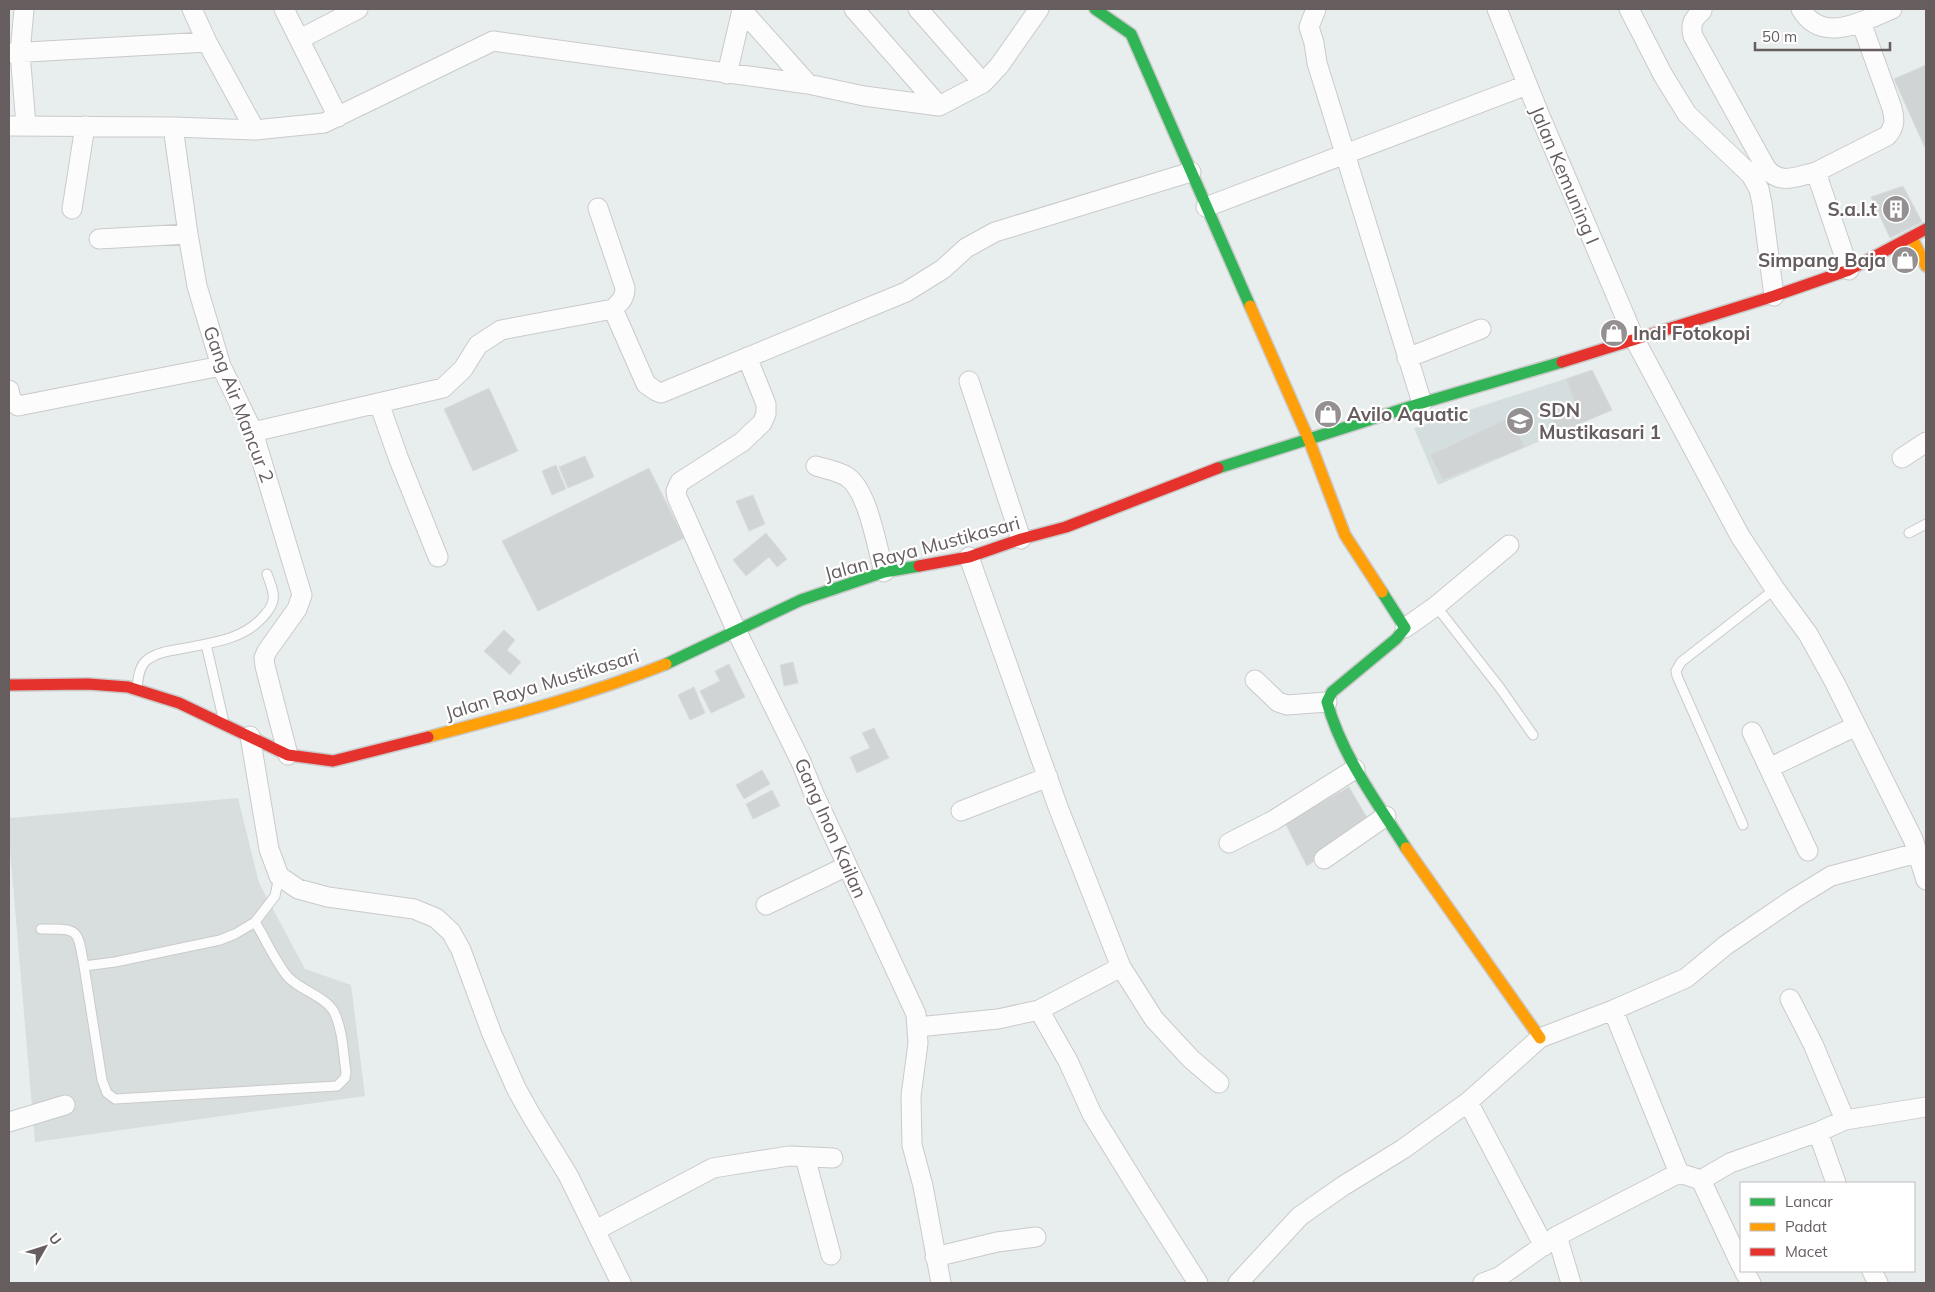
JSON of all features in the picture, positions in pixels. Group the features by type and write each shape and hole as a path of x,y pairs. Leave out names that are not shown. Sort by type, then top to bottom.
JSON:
{"main road":[{"path":"1095,9 1132,34 1309,440 1332,506 1345,535 1405,628 1396,639 1332,692 1327,702 1331,716 1355,769 1468,939 1540,1038"},
{"name":"Jalan Raya Mustikasari","path":"9,685 88,684 128,687 179,702 288,755 333,761 512,715 639,676 737,632 801,600 884,572 969,557 1021,539 1066,527 1224,466 1422,403 1774,296 1850,270 1926,229"},
{"path":"1912,238 1926,266"}],"street":[{"path":"24,9 14,53 17,125 255,130 324,123 474,48 493,41 808,84 864,96 939,106 984,83 999,66 1039,9"},
{"path":"192,9 206,42 255,130"},
{"path":"284,9 338,117"},
{"path":"300,39 358,9"},
{"path":"742,9 808,84"},
{"path":"727,74 742,9"},
{"path":"854,9 939,106"},
{"path":"918,9 984,83"},
{"path":"1316,9 1309,27 1317,63 1422,403"},
{"name":"Jalan Kemuning I","path":"1497,9 1634,340 1740,536 1808,634 1919,841 1926,880"},
{"path":"1629,9 1663,75 1687,114 1748,171 1759,189 1774,296"},
{"path":"1801,9 1812,22 1835,30 1892,9"},
{"path":"1702,11 1690,26 1693,36 1766,168 1772,175 1785,179 1816,172 1887,136 1893,129 1895,120 1892,108 1861,22"},
{"path":"14,53 206,42"},
{"path":"1206,207 1527,85"},
{"path":"72,209 85,126"},
{"name":"Gang Air Mancur 2","path":"173,127 197,286 221,366 253,432 302,595 297,609 264,658 288,755"},
{"path":"613,309 646,384 656,392 661,392 906,292 944,269 966,248 995,232 1191,172"},
{"path":"1816,172 1850,270"},
{"path":"253,432 443,388 463,369 478,345 501,330 613,309 622,301 625,288 598,208"},
{"path":"99,239 188,234"},
{"path":"1407,358 1481,329"},
{"name":"Gang Inon Kailan","path":"747,357 766,404 766,414 762,424 742,442 680,482 676,491 737,632 801,762 916,1014 918,1043 911,1096 912,1145 941,1283"},
{"path":"9,390 11,399 18,406 221,366"},
{"path":"970,381 1021,539"},
{"path":"379,403 398,457 438,557"},
{"path":"1902,458 1926,442"},
{"path":"816,466 846,476 857,486 865,502 884,572"},
{"path":"1405,628 1436,606 1509,544"},
{"path":"969,557 1048,777 1121,967 1154,1019 1192,1059 1219,1083"},
{"path":"1255,680 1278,702 1287,705 1327,702"},
{"path":"1769,768 1856,726"},
{"path":"1752,732 1808,851"},
{"path":"250,736 268,849 279,876 298,889 328,897 414,909 436,918 451,932 461,950 492,1034 516,1088 530,1115 568,1175 622,1283"},
{"path":"1229,843 1274,820 1355,769"},
{"path":"961,811 1048,777"},
{"path":"1324,859 1386,816"},
{"path":"1238,1283 1300,1216 1402,1149 1468,1102 1540,1038 1613,1010 1686,978 1726,945 1831,876 1919,841"},
{"path":"766,905 847,866"},
{"path":"917,1026 998,1019 1039,1010 1121,967"},
{"path":"1790,999 1813,1044 1845,1120"},
{"path":"1039,1010 1068,1061 1092,1114 1198,1283"},
{"path":"1613,1010 1679,1173"},
{"path":"1468,1102 1551,1241 1571,1283"},
{"path":"9,1122 65,1105"},
{"path":"1701,1180 1730,1163 1818,1132 1845,1120 1926,1108"},
{"path":"1818,1132 1836,1182"},
{"path":"596,1230 713,1168 789,1156 833,1158"},
{"path":"804,1156 831,1255"},
{"path":"1483,1283 1500,1277 1551,1241 1679,1173 1701,1180 1740,1264"},
{"path":"936,1257 997,1242 1036,1237"},
{"path":"1745,1272 1751,1283"}],"lane":[{"path":"1909,533 1926,524"},
{"path":"136,690 139,674 146,661 162,652 234,637 257,623 271,608 274,598 267,574"},
{"path":"1743,825 1676,672 1682,662 1775,589"},
{"path":"1436,606 1500,688 1533,735"},
{"path":"206,644 224,723"},
{"path":"84,966 115,962 220,940 236,934 255,922 275,896 279,876"},
{"path":"41,929 69,929 80,939 102,1080 110,1096 115,1098 337,1086 345,1078 346,1072 339,1029 334,1013 328,1004 304,990 288,977 255,922"}],"shaded area":[{"path":"1592,370 1612,410 1438,485 1414,428"},
{"path":"238,798 259,883 305,969 351,985 365,1096 35,1142 9,838 9,818"}],"building":[{"path":"1926,65 1926,150 1894,79"},
{"name":"S.a.l.t","path":"1903,186 1922,222 1890,238 1871,197"},
{"path":"1592,370 1612,410 1558,433 1549,412 1575,403 1566,379"},
{"path":"489,388 518,451 473,471 444,409"},
{"path":"1510,417 1525,447 1443,480 1430,455"},
{"path":"585,456 594,477 568,488 559,467"},
{"path":"556,465 566,489 552,495 542,471"},
{"path":"649,468 684,538 538,611 502,541"},
{"path":"753,495 765,524 749,531 736,501"},
{"path":"766,533 787,559 777,567 769,557 746,576 733,560"},
{"path":"504,630 515,640 507,650 521,662 510,675 484,651"},
{"path":"793,662 798,683 784,686 780,665"},
{"path":"729,664 745,697 711,713 700,691 720,681 715,671"},
{"path":"694,687 705,713 690,720 678,695"},
{"path":"874,728 889,758 857,773 850,757 870,748 862,733"},
{"path":"762,770 770,784 744,799 736,785"},
{"path":"1349,787 1370,823 1307,866 1285,823"},
{"path":"772,790 780,806 753,819 746,804"}],"traffic: fast":[{"path":"1095,9 1131,34 1250,306"},
{"path":"1218,468 1422,403 1562,362"},
{"path":"666,664 801,600 884,572 919,566"},
{"path":"1382,592 1405,628 1396,639 1332,692 1327,702 1333,722 1351,760 1406,848"}],"traffic: slow":[{"path":"1912,238 1926,266"},
{"path":"1250,306 1309,440 1345,535 1382,592"},
{"path":"428,737 578,695 666,664"},
{"path":"1406,848 1540,1038"}],"traffic: jam":[{"path":"1562,362 1774,296 1849,270 1926,229"},
{"path":"919,566 969,557 1021,539 1066,527 1218,468"},
{"path":"9,685 88,684 128,687 179,703 288,755 333,761 428,737"}],"place":[{"name":"S.a.l.t","path":"1896,209"},
{"name":"Simpang Baja","path":"1905,260"},
{"name":"Indi Fotokopi","path":"1614,333"},
{"name":"Avilo Aquatic","path":"1328,414"},
{"name":"SDN Mustikasari 1","path":"1520,421"}]}
